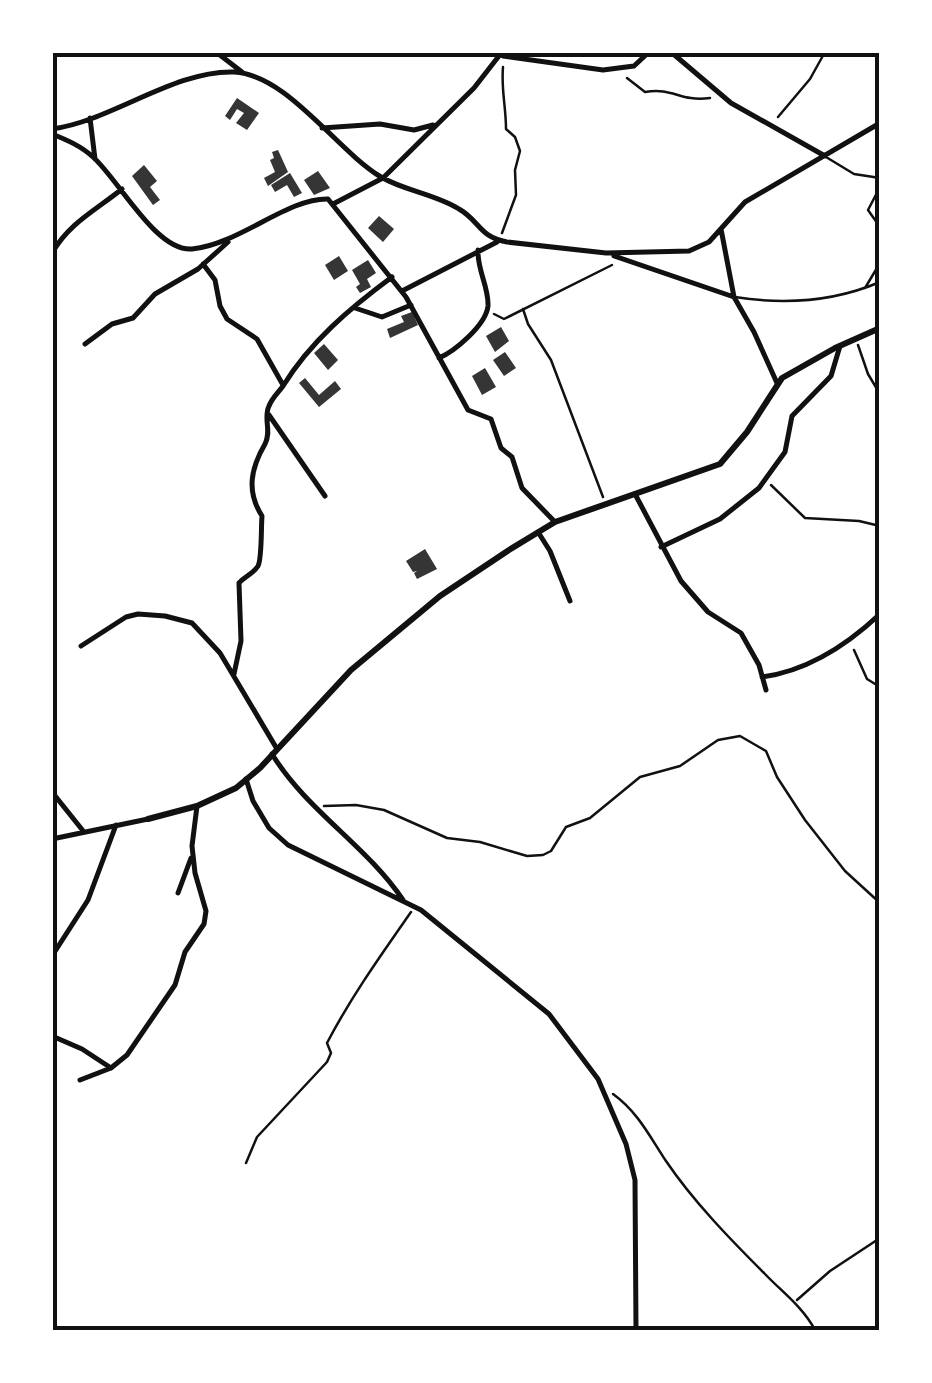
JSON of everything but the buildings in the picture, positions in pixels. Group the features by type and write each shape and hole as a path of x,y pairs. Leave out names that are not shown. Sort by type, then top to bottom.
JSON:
{"street":[{"path":"216,52 248,76"},
{"path":"333,204 383,178 502,55 549,64 619,69 634,66 649,52"},
{"path":"671,52 731,103 825,156"},
{"path":"52,131 201,77 232,72 277,88 383,178 454,206 466,213 485,235 499,241 606,253 688,251 709,242 745,202 880,123"},
{"path":"90,118 95,159"},
{"path":"322,128 380,124 414,130 438,122"},
{"path":"52,131 95,159 168,244 187,249 230,240 325,198 333,204 402,291 468,410 490,419 501,448 512,457 522,488 556,522"},
{"path":"52,253 86,213 122,189"},
{"path":"721,229 734,297 777,383"},
{"path":"85,344 112,324 134,318 155,294 203,264 230,240"},
{"path":"402,291 499,241"},
{"path":"439,358 460,346 488,309 478,250"},
{"path":"606,253 734,297"},
{"path":"203,264 215,280 227,319 257,339 283,386"},
{"path":"234,674 241,641 239,583 257,568 262,554 262,516 254,503 252,481 258,452 268,434 266,413 316,341 392,276"},
{"path":"354,308 382,317 411,305"},
{"path":"52,838 197,806 236,788 351,670 440,596 556,522 720,464 747,432 777,383 792,371 880,328"},
{"path":"661,547 720,520 766,480 785,452 792,416 832,376 840,346"},
{"path":"266,413 325,496"},
{"path":"635,494 681,581 708,612 741,633 759,665 766,690"},
{"path":"538,532 570,600"},
{"path":"82,646 126,616 138,614 165,616 192,623 202,630 234,674 288,780 386,874 403,900"},
{"path":"762,677 803,668 852,638 880,614"},
{"path":"246,779 253,801 269,828 288,845 415,906 549,1014 603,1089 626,1144 635,1180 636,1330"},
{"path":"52,792 84,832"},
{"path":"80,1080 111,1068 127,1055 176,984 185,952 204,924 206,911 194,873 197,806"},
{"path":"52,956 88,900 116,825"},
{"path":"178,892 193,854"},
{"path":"52,1036 111,1068"}],"lane":[{"path":"825,156 854,174 880,178"},
{"path":"880,187 868,210 880,228"},
{"path":"864,289 880,264"},
{"path":"734,297 789,304 864,289 880,282"}],"path":[{"path":"770,125 795,98 825,52"},
{"path":"499,241 516,195 515,170 520,150 516,137 506,129 502,55"},
{"path":"619,69 641,91 664,90 693,100 713,98"},
{"path":"488,309 504,318 623,260"},
{"path":"523,309 551,360 606,503"},
{"path":"856,339 880,394"},
{"path":"766,480 805,518 880,526"},
{"path":"852,638 860,668 872,685 880,687"},
{"path":"313,806 356,805 384,810 447,838 480,842 527,856 543,855 556,846 566,826 590,818 640,777 680,766 718,740 740,736 766,751 777,777 806,820 845,871 880,904"},
{"path":"246,1164 257,1137 327,1062 331,1053 327,1043 333,1031 415,906"},
{"path":"603,1089 629,1107 690,1191 794,1302 815,1330"},
{"path":"794,1302 830,1271 880,1238"}]}
